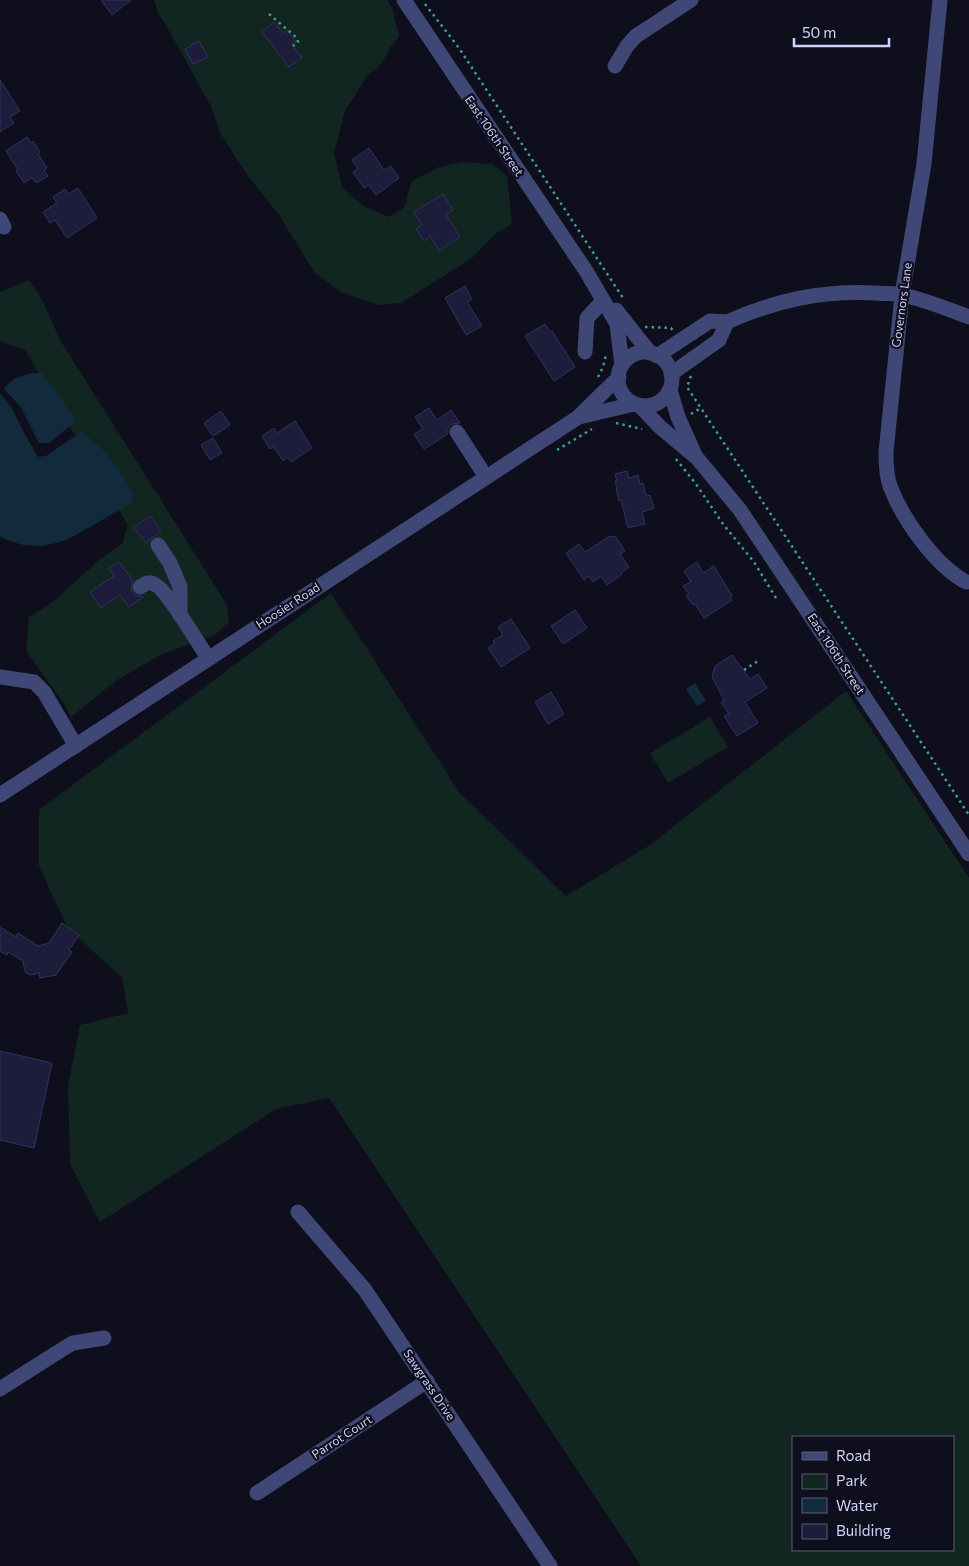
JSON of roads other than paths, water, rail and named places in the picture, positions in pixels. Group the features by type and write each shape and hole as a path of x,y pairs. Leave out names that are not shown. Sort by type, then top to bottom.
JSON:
{"street":[{"name":"East 106th Street","path":"404,0 586,271 617,324 620,371"},
{"path":"616,66 627,46 636,36 691,0"},
{"name":"Governors Lane","path":"940,0 924,164 902,295 886,468 890,485 898,502 931,555 966,582"},
{"name":"East 106th Street","path":"586,271 654,355"},
{"path":"654,355 710,321 727,322 779,302 819,294 848,291 902,295 936,304 969,317"},
{"path":"585,352 587,318 603,301"},
{"path":"671,374 718,340 727,322"},
{"path":"636,354 654,355 666,362 672,380 670,390 666,396 654,405 637,405 625,398 620,390 620,371 628,358 636,354"},
{"name":"Hoosier Road","path":"0,795 577,418 620,371"},
{"name":"East 106th Street","path":"670,390 678,417 697,458"},
{"name":"East 106th Street","path":"637,405 697,458 746,518 969,854"},
{"name":"Hoosier Road","path":"577,418 637,405"},
{"path":"457,432 486,477"},
{"path":"158,545 170,563 180,587 180,617"},
{"path":"140,587 147,583 156,584 166,594 208,658"},
{"path":"0,676 34,682 44,692 76,746"},
{"name":"Sawgrass Drive","path":"298,1212 365,1290 427,1381 546,1565"},
{"path":"0,1389 66,1346 104,1338"},
{"name":"Parrot Court","path":"257,1493 427,1381"}],"water":[{"path":"33,373 41,373 74,416 74,423 49,443 39,443 21,407 4,389 13,380"},
{"path":"0,393 13,410 38,457 46,456 81,432 104,452 117,468 134,493 132,503 67,540 43,546 23,545 2,538 0,536"},
{"path":"695,683 706,701 697,706 686,689"}]}
